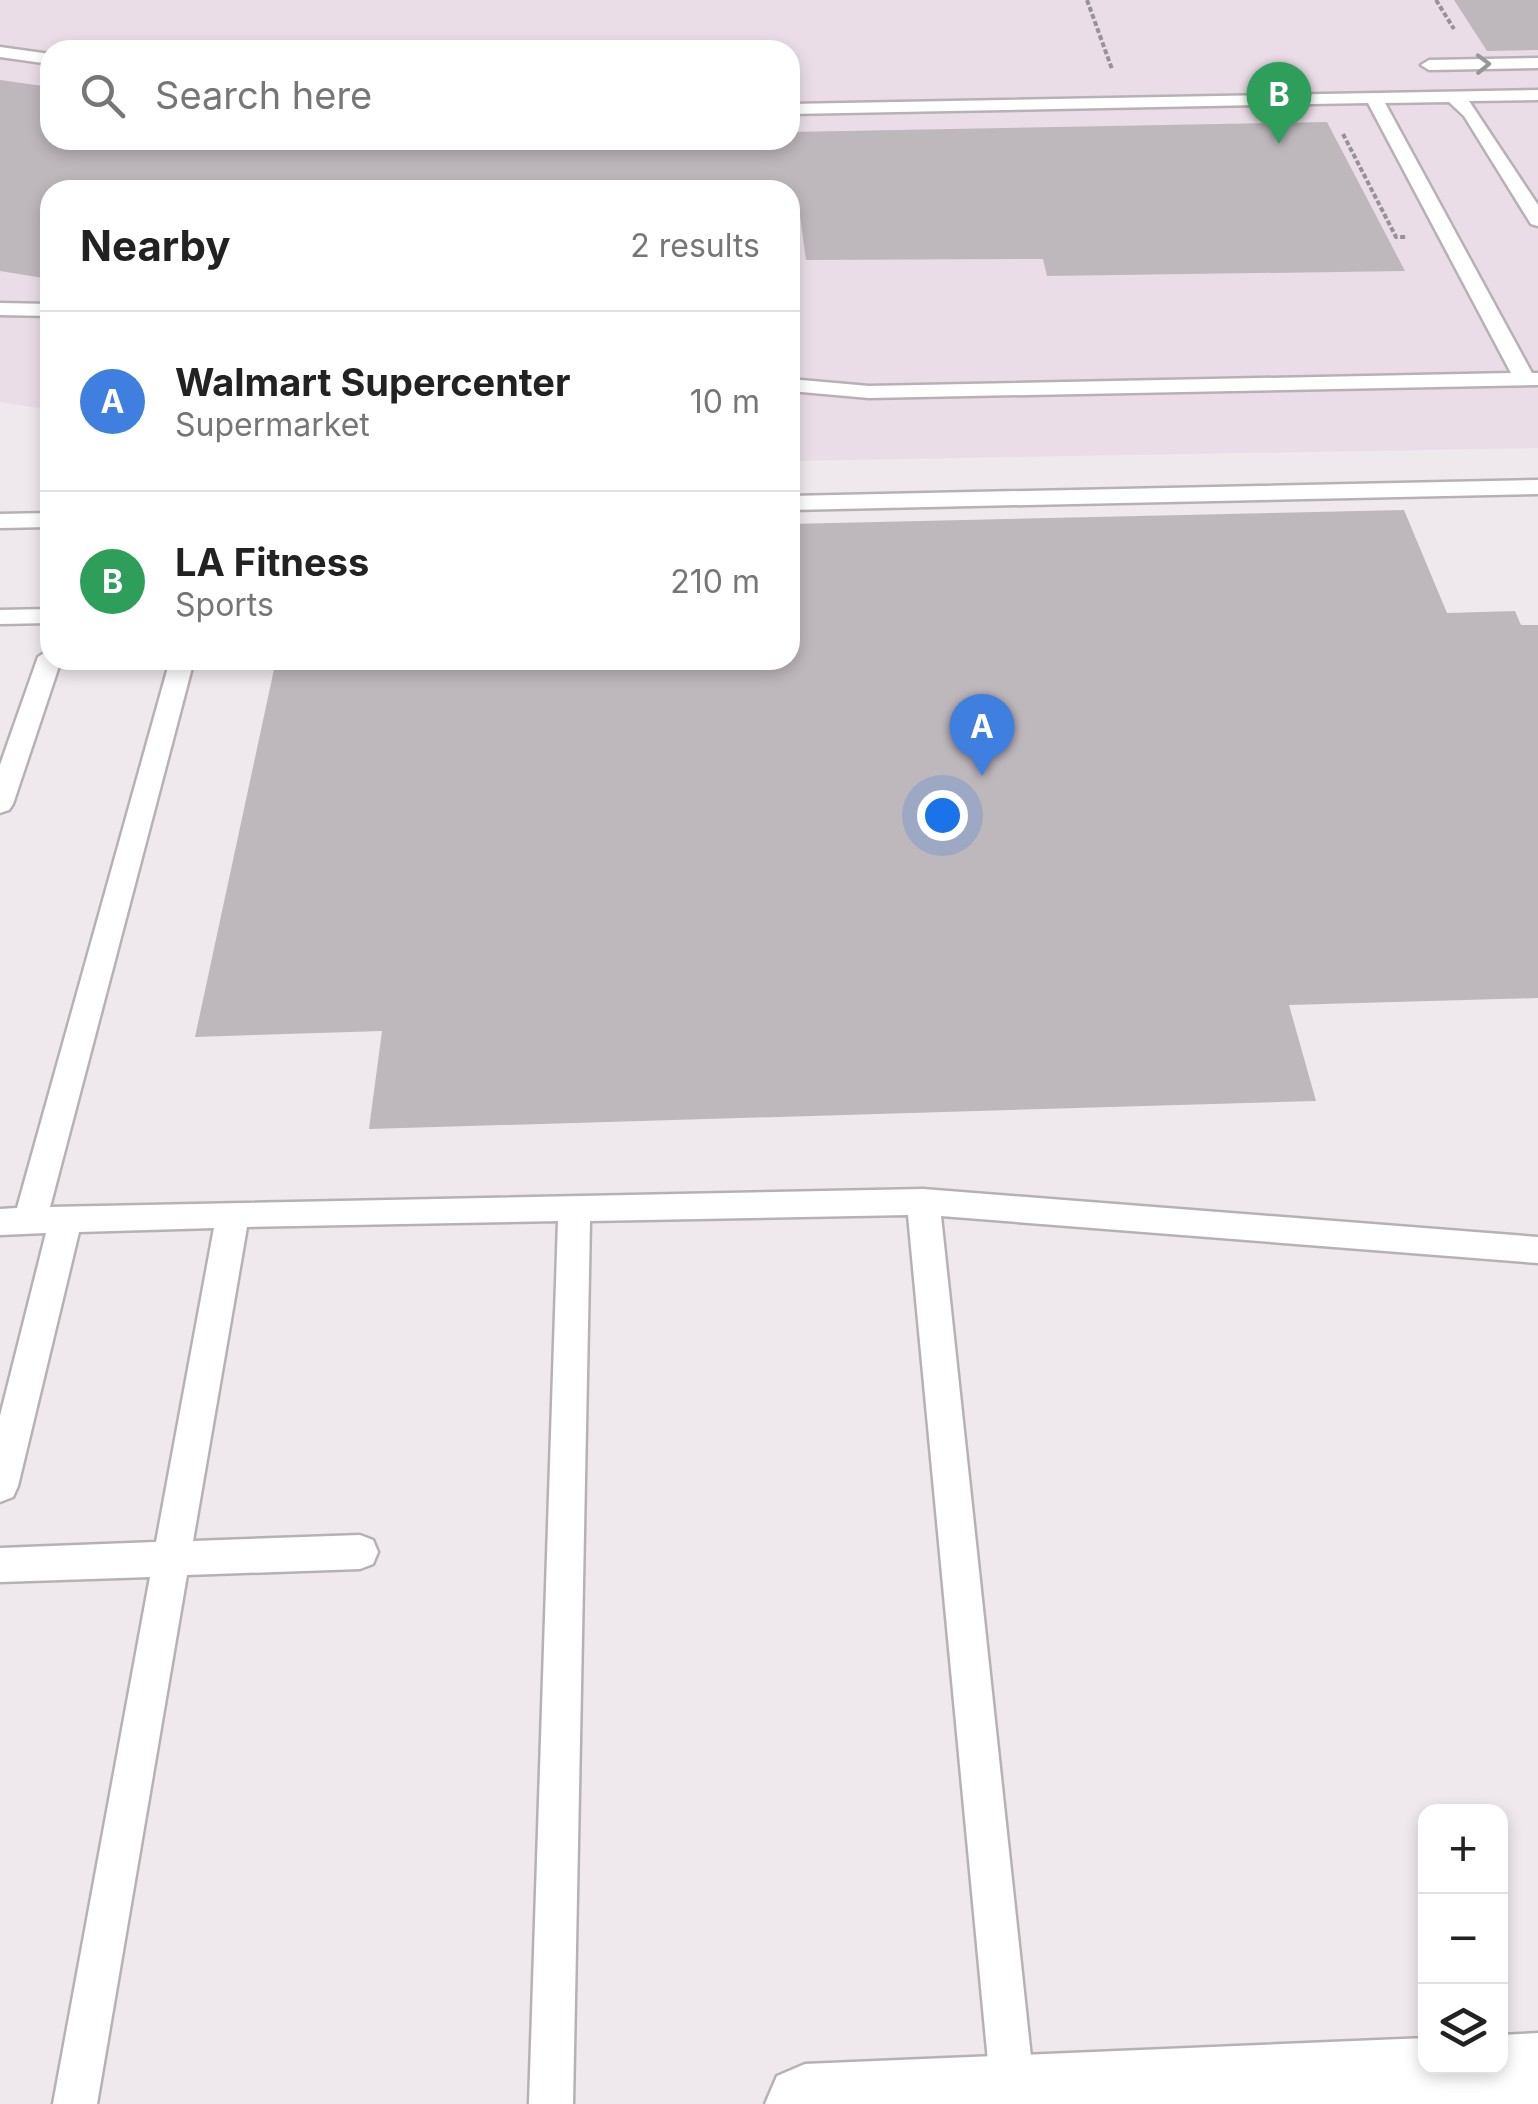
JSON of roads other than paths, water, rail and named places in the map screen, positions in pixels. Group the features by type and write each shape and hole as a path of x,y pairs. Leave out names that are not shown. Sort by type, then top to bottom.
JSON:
{"street":[{"path":"805,2104 1014,2100 1538,2073"}],"lane":[{"path":"0,52 40,58"},
{"path":"1428,65 1538,63"},
{"path":"1453,96 1471,114 1538,220"},
{"path":"800,110 1538,96"},
{"path":"800,386 869,392 1531,380 1374,98"},
{"path":"0,309 40,310"},
{"path":"800,504 1538,487"},
{"path":"0,521 40,520"},
{"path":"0,617 40,616"},
{"path":"0,804 46,670"},
{"path":"179,670 15,1221 922,1202 1538,1250"},
{"path":"922,1202 1014,2100"},
{"path":"551,2104 574,1207"},
{"path":"75,2104 233,1214"},
{"path":"0,1486 66,1219"},
{"path":"0,1565 360,1552"}],"place":[{"name":"LA Fitness","path":"1279,144"},
{"name":"Walmart Supercenter","path":"982,776"}]}
